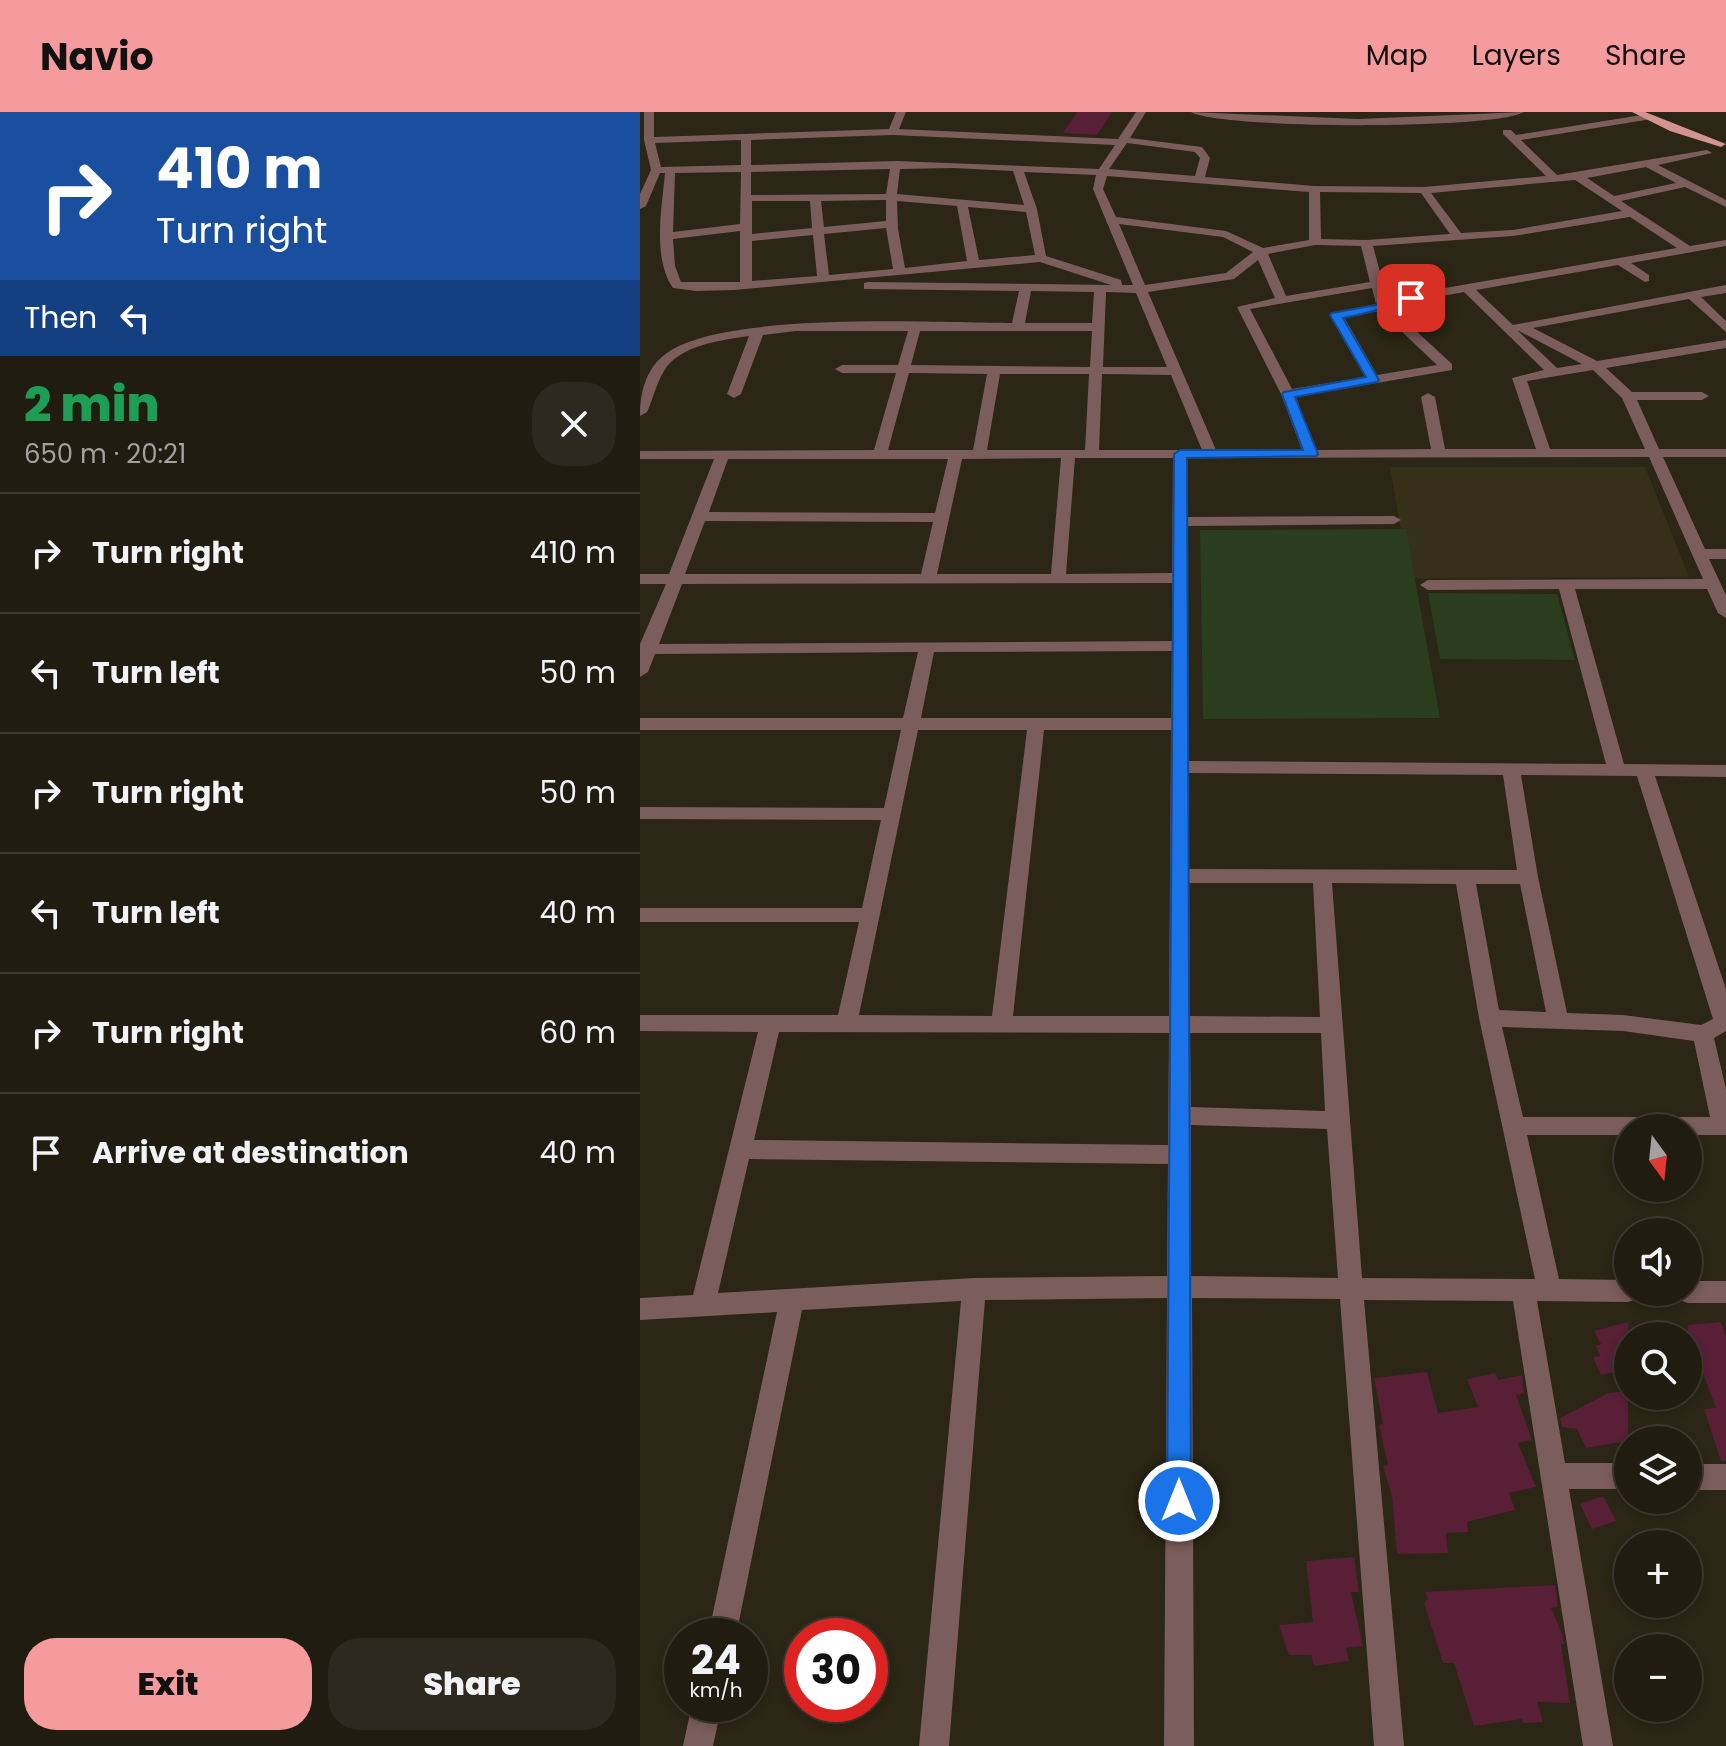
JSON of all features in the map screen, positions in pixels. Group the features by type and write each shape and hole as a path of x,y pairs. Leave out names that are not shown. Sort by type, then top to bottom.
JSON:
{"main road":[{"path":"1637,112 1674,129 1724,144"},
{"path":"1674,129 1705,150 1726,156"},
{"path":"1705,150 1724,144"}],"street":[{"path":"893,132 901,112"},
{"path":"1141,112 1102,172 1098,189 1137,289 1177,371 1211,454"},
{"path":"1196,112 1332,122 1414,122 1519,112"},
{"path":"1488,116 1556,180"},
{"path":"1514,138 1648,117"},
{"path":"640,206 655,169 646,118"},
{"path":"649,140 893,132 964,149 1017,167 1314,189 1424,190 1556,180 1705,150"},
{"path":"746,135 746,285"},
{"path":"640,169 670,172 896,164 964,149 1123,141 1198,149 1205,158 1199,180"},
{"path":"896,164 889,197 889,224 899,269"},
{"path":"1647,164 1726,204"},
{"path":"1017,167 1031,209 1041,258"},
{"path":"670,172 668,236 671,279 677,286 691,289 746,285 1041,258 1137,289"},
{"path":"1577,177 1688,250"},
{"path":"1612,200 1686,184"},
{"path":"1314,189 1315,242"},
{"path":"1424,190 1458,237"},
{"path":"815,197 823,277"},
{"path":"746,198 889,197 1031,209"},
{"path":"962,204 973,262"},
{"path":"868,286 1137,289 1230,276 1261,252 1315,242 1366,243 1513,233 1632,213"},
{"path":"1112,220 1226,234 1261,252 1282,300"},
{"path":"668,236 818,231 889,224"},
{"path":"1288,394 1447,367 1383,305 1366,243"},
{"path":"1373,380 1336,315 1467,288 1726,243"},
{"path":"1620,261 1645,278"},
{"path":"1311,454 1288,394 1243,307 1377,284"},
{"path":"1018,327 1026,288"},
{"path":"1092,454 1100,288"},
{"path":"1467,288 1516,327 1555,373"},
{"path":"1516,327 1726,289"},
{"path":"1691,295 1726,328"},
{"path":"640,412 661,365 674,352 757,333 796,327 1097,327"},
{"path":"880,454 915,327"},
{"path":"1516,327 1598,367 1628,396 1726,612"},
{"path":"734,394 757,333"},
{"path":"1544,453 1519,378 1726,344"},
{"path":"640,370 661,365"},
{"path":"842,369 1177,371"},
{"path":"979,454 994,370"},
{"path":"1628,396 1702,396"},
{"path":"1428,397 1439,453"},
{"path":"640,455 1726,453"},
{"path":"640,672 644,649 676,579 723,454"},
{"path":"928,579 956,454"},
{"path":"1058,578 1068,454"},
{"path":"1179,1746 1180,454"},
{"path":"699,516 942,518"},
{"path":"1180,522 1394,520"},
{"path":"1699,554 1726,554"},
{"path":"640,579 1180,578"},
{"path":"1428,585 1712,584"},
{"path":"1566,585 1617,770"},
{"path":"644,649 1180,646"},
{"path":"847,1024 927,647"},
{"path":"640,724 1180,724"},
{"path":"1002,1024 1036,724"},
{"path":"1180,767 1726,771"},
{"path":"1511,769 1528,877 1558,1020"},
{"path":"1490,1018 1666,1027 1703,1034 1723,1023 1724,1015 1644,770"},
{"path":"640,813 891,814"},
{"path":"1180,876 1528,877"},
{"path":"1322,877 1337,1120 1389,1746"},
{"path":"1465,877 1490,1018 1515,1126 1536,1290 1554,1476 1598,1746"},
{"path":"640,915 870,915"},
{"path":"640,1023 1331,1025"},
{"path":"703,1305 770,1024"},
{"path":"1515,1126 1725,1126 1703,1034"},
{"path":"1180,1116 1337,1120"},
{"path":"741,1149 1179,1155"},
{"path":"640,1309 974,1289 1179,1287 1614,1291"},
{"path":"934,1746 974,1289"},
{"path":"1702,1292 1726,1292"},
{"path":"726,1618 792,1301"},
{"path":"1554,1476 1614,1476"},
{"path":"1702,1477 1726,1477"},
{"path":"698,1746 703,1722"}],"shaded area":[{"path":"1390,467 1645,467 1689,577 1409,578"}],"green space":[{"path":"1406,529 1440,718 1203,719 1200,530"},
{"path":"1428,593 1557,594 1575,660 1440,659"}],"building":[{"path":"1077,112 1112,112 1097,135 1063,133"},
{"path":"1721,1322 1726,1336 1726,1461 1721,1461 1704,1409 1716,1408 1702,1371 1702,1324"},
{"path":"1614,1326 1614,1372 1601,1375 1593,1357 1600,1356 1596,1346 1601,1344 1594,1331"},
{"path":"1427,1372 1438,1413 1478,1407 1467,1379 1495,1373 1498,1380 1522,1375 1524,1393 1516,1395 1532,1440 1518,1443 1536,1487 1509,1493 1515,1510 1467,1522 1468,1532 1446,1533 1448,1553 1397,1554 1392,1496 1383,1466 1388,1465 1379,1425 1383,1424 1374,1378"},
{"path":"1614,1392 1614,1410 1628,1410 1628,1426 1614,1426 1614,1443 1586,1448 1577,1429 1562,1427 1560,1418"},
{"path":"1603,1496 1616,1521 1592,1529 1580,1504"},
{"path":"1354,1557 1359,1592 1351,1592 1363,1646 1346,1648 1349,1661 1314,1666 1311,1655 1289,1655 1279,1625 1313,1622 1306,1561"},
{"path":"1555,1585 1558,1607 1551,1608 1563,1636 1564,1644 1561,1644 1570,1703 1537,1702 1543,1722 1523,1723 1522,1719 1474,1726 1454,1663 1443,1663 1424,1603 1428,1599 1425,1592"}],"route":[{"path":"1179,1501 1180,454 1311,454 1288,394 1373,380 1336,315 1383,307 1382,303 1411,298"}]}
